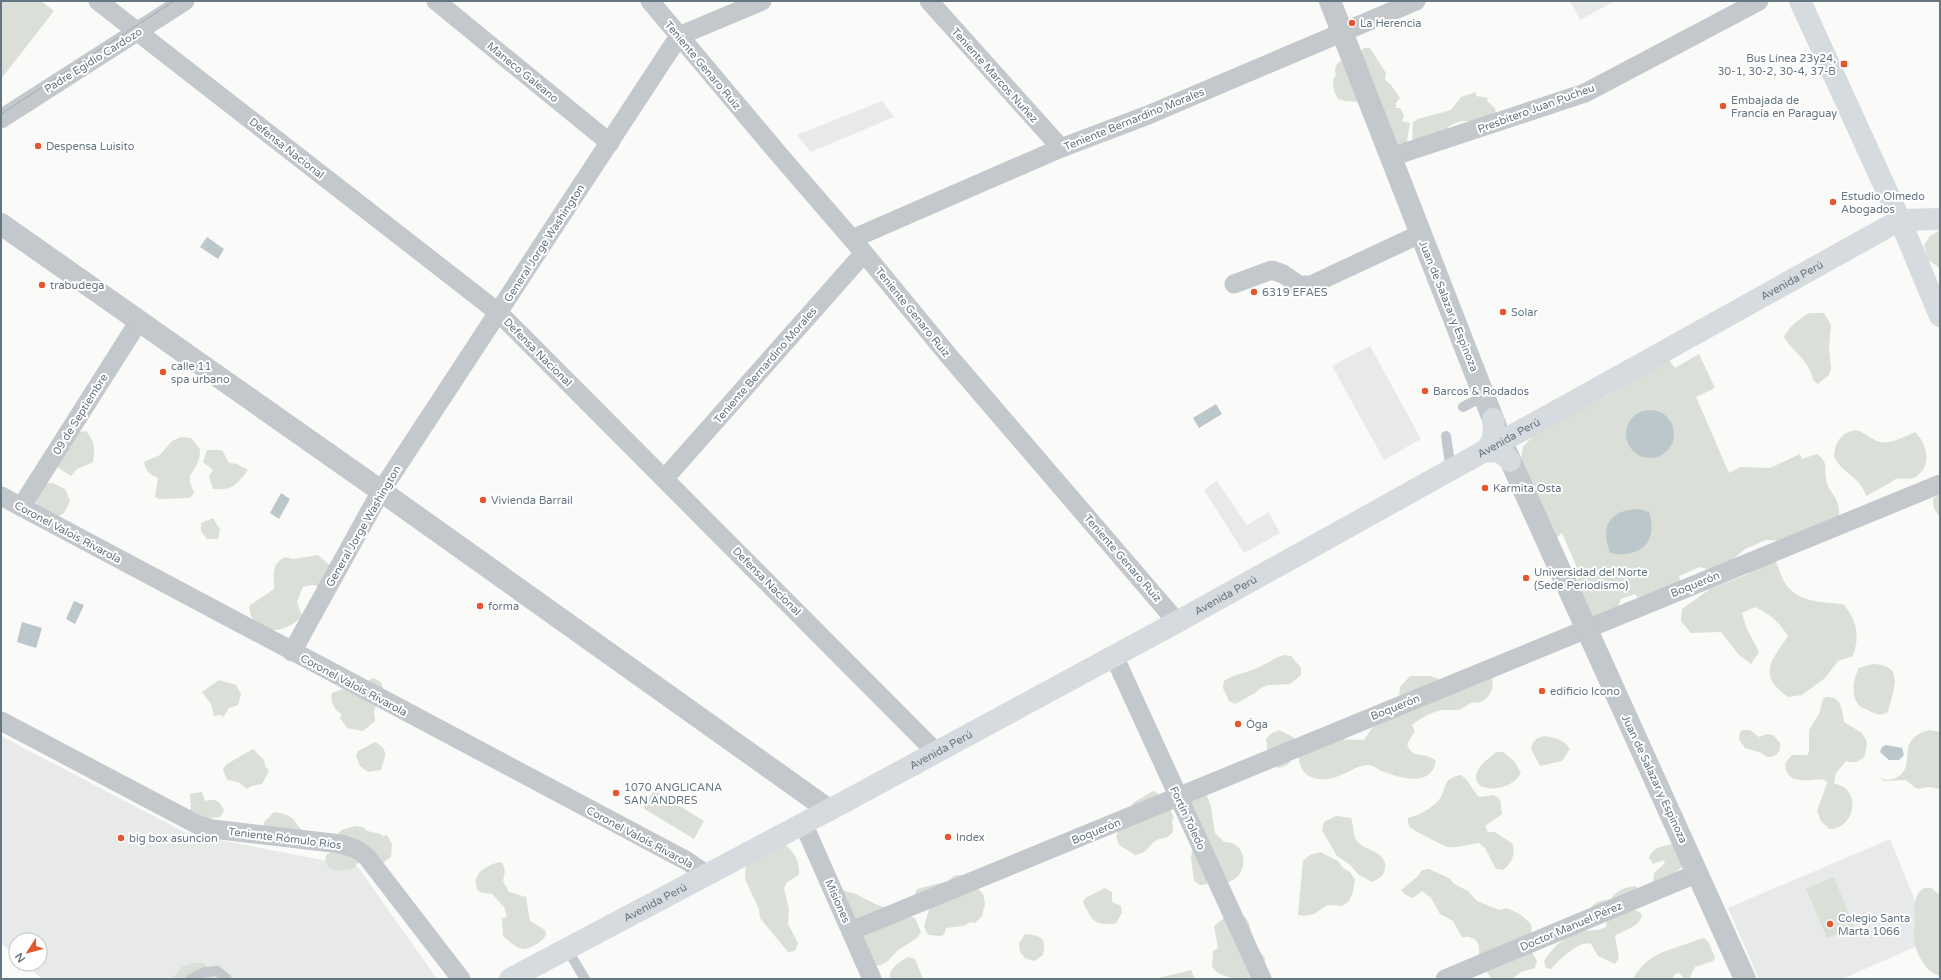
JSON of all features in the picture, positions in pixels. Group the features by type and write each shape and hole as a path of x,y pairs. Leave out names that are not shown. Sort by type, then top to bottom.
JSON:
{"main road":[{"path":"1800,1 1890,198 1940,316"},
{"name":"Avenida Perú","path":"510,979 829,810 1177,622 1450,470 1503,447 1900,223 1940,219"}],"street":[{"name":"Defensa Nacional","path":"98,1 499,313 665,478 936,752"},
{"name":"Padre Egidio Cardozo","path":"1,118 139,32 185,1"},
{"name":"Maneco Galeano","path":"436,1 610,143"},
{"name":"Teniente Genaro Ruiz","path":"650,1 776,152 858,246 948,355 1177,622"},
{"path":"679,36 762,1"},
{"name":"Teniente Marcos Nuñez","path":"929,1 1060,148"},
{"name":"Juan de Salazar y Espinoza","path":"1330,1 1503,447 1745,979"},
{"name":"Teniente Bernardino Morales","path":"665,478 858,246 1060,148 1148,115 1416,1"},
{"name":"Presbítero Juan Pucheu","path":"1391,157 1585,93 1759,1"},
{"name":"General Jorge Washington","path":"292,652 381,491 679,36"},
{"path":"1,224 381,491 829,810"},
{"path":"1234,284 1272,270 1284,274 1299,285 1312,285 1420,234"},
{"name":"09 de Septiembre","path":"21,507 139,321"},
{"name":"Boquerón","path":"851,931 1586,628 1940,484"},
{"name":"Coronel Valois Rivarola","path":"1,496 673,854 706,874"},
{"name":"Fortín Toledo","path":"1114,656 1262,979"},
{"name":"Teniente Rómulo Ríos","path":"1,721 198,825 212,829 341,844 356,849 367,857 461,979"},
{"name":"Misiones","path":"803,823 872,979"},
{"name":"Doctor Manuel Pérez","path":"1444,979 1698,873"}],"lane":[{"path":"1463,407 1484,396"},
{"path":"1446,436 1450,470"},
{"path":"567,949 585,979"},
{"path":"191,979 205,972 217,971 227,979"}],"shaded area":[{"path":"1,1 41,1 54,11 1,79"},
{"path":"1570,1 1615,1 1580,20"},
{"path":"1364,48 1370,48 1386,73 1385,80 1391,85 1400,98 1396,103 1396,108 1400,108 1404,115 1402,121 1410,123 1407,140 1410,145 1408,149 1392,144 1358,54"},
{"path":"1343,59 1360,102 1338,99 1334,91 1333,79 1336,76 1335,68"},
{"path":"1476,92 1476,96 1488,98 1487,101 1495,108 1496,115 1483,127 1466,121 1448,127 1449,136 1412,142 1413,122 1418,119 1451,110 1461,97"},
{"path":"882,101 894,117 811,152 797,135"},
{"path":"1940,230 1940,268 1928,260 1924,245 1930,236"},
{"path":"207,237 224,249 218,259 200,247"},
{"path":"1810,313 1824,313 1831,325 1829,347 1831,368 1829,375 1818,384 1813,380 1805,362 1784,337 1795,323"},
{"path":"1370,346 1421,439 1384,460 1332,366"},
{"path":"1699,354 1715,388 1696,397 1729,473 1740,467 1770,468 1800,454 1802,459 1817,454 1825,463 1827,484 1838,505 1839,518 1797,541 1766,540 1745,549 1725,566 1711,570 1700,567 1679,576 1682,588 1638,598 1635,594 1621,599 1614,616 1596,624 1572,583 1581,577 1562,533 1555,539 1521,460 1523,447 1543,425 1607,396 1668,359 1675,368"},
{"path":"1216,404 1222,414 1199,428 1193,418"},
{"path":"1645,410 1655,410 1667,417 1674,429 1674,439 1667,451 1655,458 1645,458 1637,454 1630,447 1626,439 1626,429 1630,421 1637,414"},
{"path":"1855,430 1879,442 1890,442 1915,432 1925,447 1925,466 1917,476 1912,478 1895,479 1889,484 1866,496 1856,479 1841,467 1834,456 1837,442 1846,433"},
{"path":"86,431 94,445 93,462 77,469 71,476 57,467 68,434"},
{"path":"181,437 191,438 200,449 198,463 190,475 190,482 194,493 190,498 159,499 155,497 158,478 149,472 144,462 160,455 172,441"},
{"path":"207,450 222,450 229,463 237,464 248,470 234,486 225,489 213,489 209,476 213,470 203,462"},
{"path":"1217,481 1247,525 1269,512 1280,533 1244,553 1204,490"},
{"path":"53,483 65,489 70,501 64,513 56,518 40,509 32,497 41,484"},
{"path":"1940,492 1940,516 1934,509 1933,499"},
{"path":"281,493 290,499 279,519 270,513"},
{"path":"1639,509 1649,512 1651,532 1649,540 1638,551 1620,554 1610,553 1606,535 1607,527 1610,521 1620,512"},
{"path":"213,518 220,530 218,539 207,539 201,531 201,523"},
{"path":"1768,553 1776,562 1782,577 1792,591 1807,599 1843,604 1848,610 1856,628 1857,635 1853,656 1838,661 1825,678 1802,695 1788,697 1778,689 1773,682 1770,675 1772,660 1788,636 1774,619 1765,613 1755,607 1742,613 1746,627 1759,652 1751,664 1739,655 1721,632 1691,633 1681,621 1682,609 1710,589 1748,574"},
{"path":"318,555 333,568 322,587 312,585 303,587 297,602 302,616 295,623 278,630 262,628 256,623 251,616 249,606 274,589 274,570 277,563 285,557 293,559"},
{"path":"74,601 84,605 75,624 66,619"},
{"path":"22,622 42,628 36,648 17,642"},
{"path":"1284,655 1291,656 1301,668 1301,675 1290,684 1268,685 1261,688 1235,704 1229,701 1223,688 1224,681"},
{"path":"1873,664 1883,665 1890,669 1894,674 1894,687 1888,712 1883,714 1876,714 1861,707 1854,696 1853,691 1854,681 1859,668"},
{"path":"1491,674 1493,682 1492,690 1484,700 1471,703 1458,710 1434,712 1412,725 1415,731 1407,744 1409,749 1416,754 1427,756 1436,761 1433,769 1428,775 1414,779 1406,778 1389,774 1372,766 1364,765 1336,777 1329,779 1316,779 1310,777 1302,769 1299,756 1335,739 1364,740 1373,727 1396,708 1400,687 1410,676 1430,676 1450,683"},
{"path":"373,678 381,682 385,694 376,705 374,711 375,721 363,731 347,728 340,718 342,714 333,705 332,693 343,689 361,686"},
{"path":"219,680 236,685 241,694 238,705 229,708 223,718 222,715 214,716 211,704 202,692"},
{"path":"1826,697 1831,697 1838,701 1842,709 1844,722 1862,733 1867,742 1865,756 1857,762 1846,761 1836,773 1834,783 1847,789 1851,797 1852,810 1850,816 1842,825 1829,829 1821,821 1817,811 1827,783 1825,780 1795,779 1790,776 1785,763 1792,755 1807,755 1809,752 1809,730 1819,714 1823,699"},
{"path":"1279,730 1293,737 1297,743 1292,760 1286,766 1277,768 1268,753 1266,739 1272,733"},
{"path":"1743,730 1750,730 1759,737 1766,734 1773,735 1780,743 1779,752 1773,756 1767,757 1761,753 1745,748 1739,739 1740,732"},
{"path":"1930,730 1940,732 1940,789 1928,787 1917,789 1906,780 1884,781 1878,777 1889,780 1904,772 1911,741 1919,734"},
{"path":"1,736 184,832 358,867 437,979 42,979 34,972 48,972 48,932 8,932 8,949 1,943"},
{"path":"1545,736 1553,737 1565,743 1570,749 1562,761 1540,766 1531,749 1535,740"},
{"path":"375,742 385,751 385,758 381,770 368,772 360,766 356,756 358,751"},
{"path":"1886,745 1902,748 1904,755 1899,760 1889,760 1880,752 1882,747"},
{"path":"253,749 264,760 265,766 269,771 262,784 252,786 247,789 238,782 227,780 223,769 227,764"},
{"path":"1496,752 1503,752 1514,761 1521,773 1515,780 1498,788 1482,786 1477,782 1476,776 1481,765"},
{"path":"1461,775 1467,780 1479,797 1494,795 1500,799 1502,814 1485,826 1488,832 1495,832 1513,844 1514,852 1512,858 1509,865 1503,870 1496,869 1485,848 1479,843 1448,847 1416,831 1410,827 1408,823 1408,818 1424,812 1438,801 1443,793 1445,785 1450,779"},
{"path":"1204,787 1211,807 1215,833 1224,842 1233,843 1239,848 1244,861 1239,875 1233,880 1222,883 1211,881 1207,884 1200,885 1194,881 1191,858 1193,844 1181,793"},
{"path":"654,790 704,821 694,839 643,808"},
{"path":"1153,791 1161,796 1168,805 1174,818 1172,820 1173,831 1168,837 1157,840 1147,850 1135,855 1119,845 1116,836 1133,803"},
{"path":"202,792 205,801 214,800 221,804 224,811 220,817 207,820 189,812 191,808 190,794"},
{"path":"274,812 291,817 306,833 264,826 264,822"},
{"path":"1336,816 1351,818 1356,840 1360,844 1380,855 1383,859 1385,869 1383,874 1372,882 1359,875 1349,864 1337,856 1322,830 1324,822"},
{"path":"355,826 363,827 367,831 381,834 382,836 387,835 392,844 391,857 384,862 359,860 355,868 336,871 333,870 328,866 325,856 333,851 339,832"},
{"name":"Colegio Santa Marta 1066","path":"1890,839 1931,940 1842,979 1759,979 1728,908"},
{"path":"781,842 789,848 799,865 799,875 787,882 784,888 789,909 788,924 798,943 795,951 788,952 760,918 759,909 745,879 746,863"},
{"path":"1672,844 1685,866 1676,871 1677,877 1653,884 1654,873 1665,863 1663,860 1653,864 1649,858 1656,849"},
{"path":"1320,852 1338,861 1343,868 1350,872 1355,880 1353,892 1349,901 1342,906 1327,905 1314,914 1305,916 1298,915 1303,861 1310,855"},
{"path":"501,862 505,871 503,881 509,892 526,897 530,921 545,930 546,935 544,938 526,949 519,948 503,936 502,918 507,917 504,907 492,894 479,892 476,886 477,876 485,868"},
{"path":"1429,869 1449,878 1454,884 1468,891 1477,901 1499,910 1506,908 1520,914 1531,924 1531,948 1537,960 1535,968 1521,972 1512,979 1491,979 1479,957 1479,946 1476,940 1469,937 1462,937 1453,921 1440,914 1431,898 1422,891 1413,898 1406,895 1401,890 1418,876 1422,870"},
{"path":"955,875 964,875 983,894 985,904 982,916 975,923 971,922 963,926 946,928 944,935 928,935 924,926 930,907 914,896 917,889 948,881"},
{"path":"1834,877 1854,927 1827,938 1806,889"},
{"path":"1636,886 1640,892 1628,912 1635,910 1642,914 1641,919 1632,927 1615,936 1619,958 1615,964 1598,956 1591,944 1586,943 1575,948 1551,969 1546,968 1544,961 1554,947 1563,940 1579,932 1606,927 1607,919 1588,914 1594,905 1600,901 1611,899 1616,893 1628,887"},
{"path":"833,888 856,894 875,904 915,918 921,932 917,938 898,950 888,961 881,965 873,966"},
{"path":"1105,888 1112,892 1112,902 1121,906 1122,913 1116,923 1098,923 1092,918 1083,902 1085,898"},
{"path":"1924,888 1931,888 1940,895 1940,976 1929,970 1921,960 1914,940 1915,903 1920,891"},
{"path":"1234,910 1246,918 1249,923 1255,945 1265,958 1265,965 1256,979 1226,977 1212,967 1213,951 1218,948 1214,926"},
{"path":"1025,934 1042,938 1044,944 1043,955 1034,961 1025,958 1020,952 1019,943"},
{"path":"1704,938 1709,943 1715,958 1713,961 1695,967 1689,979 1684,978 1679,973 1675,974 1672,979 1633,979 1638,971 1650,959 1672,949"},
{"path":"908,957 915,959 923,979 890,979 893,969 898,963"},
{"path":"192,963 203,963 216,979 172,979 182,967"},
{"path":"1191,970 1195,979 1154,979"}],"tram line":[{"path":"1,114 174,1"}],"place":[{"name":"La Herencia","path":"1352,23"},
{"name":"Bus Línea 23y24, 30-1, 30-2, 30-4, 37-B","path":"1844,64"},
{"name":"Embajada de Francia en Paraguay","path":"1723,106"},
{"name":"Despensa Luisito","path":"38,146"},
{"name":"Estudio Olmedo Abogados","path":"1833,202"},
{"name":"trabudega","path":"42,285"},
{"name":"6319 EFAES","path":"1254,292"},
{"name":"Solar","path":"1503,312"},
{"name":"calle 11 spa urbano","path":"163,372"},
{"name":"Barcos & Rodados","path":"1425,391"},
{"name":"Karmita Osta","path":"1485,488"},
{"name":"Vivienda Barrail","path":"483,500"},
{"name":"Universidad del Norte (Sede Periodismo)","path":"1526,578"},
{"name":"forma","path":"480,606"},
{"name":"edificio Icono","path":"1542,691"},
{"name":"Óga","path":"1238,724"},
{"name":"1070 ANGLICANA SAN ANDRES","path":"616,793"},
{"name":"Index","path":"948,837"},
{"name":"big box asuncion","path":"121,838"},
{"name":"Colegio Santa Marta 1066","path":"1830,924"}]}
